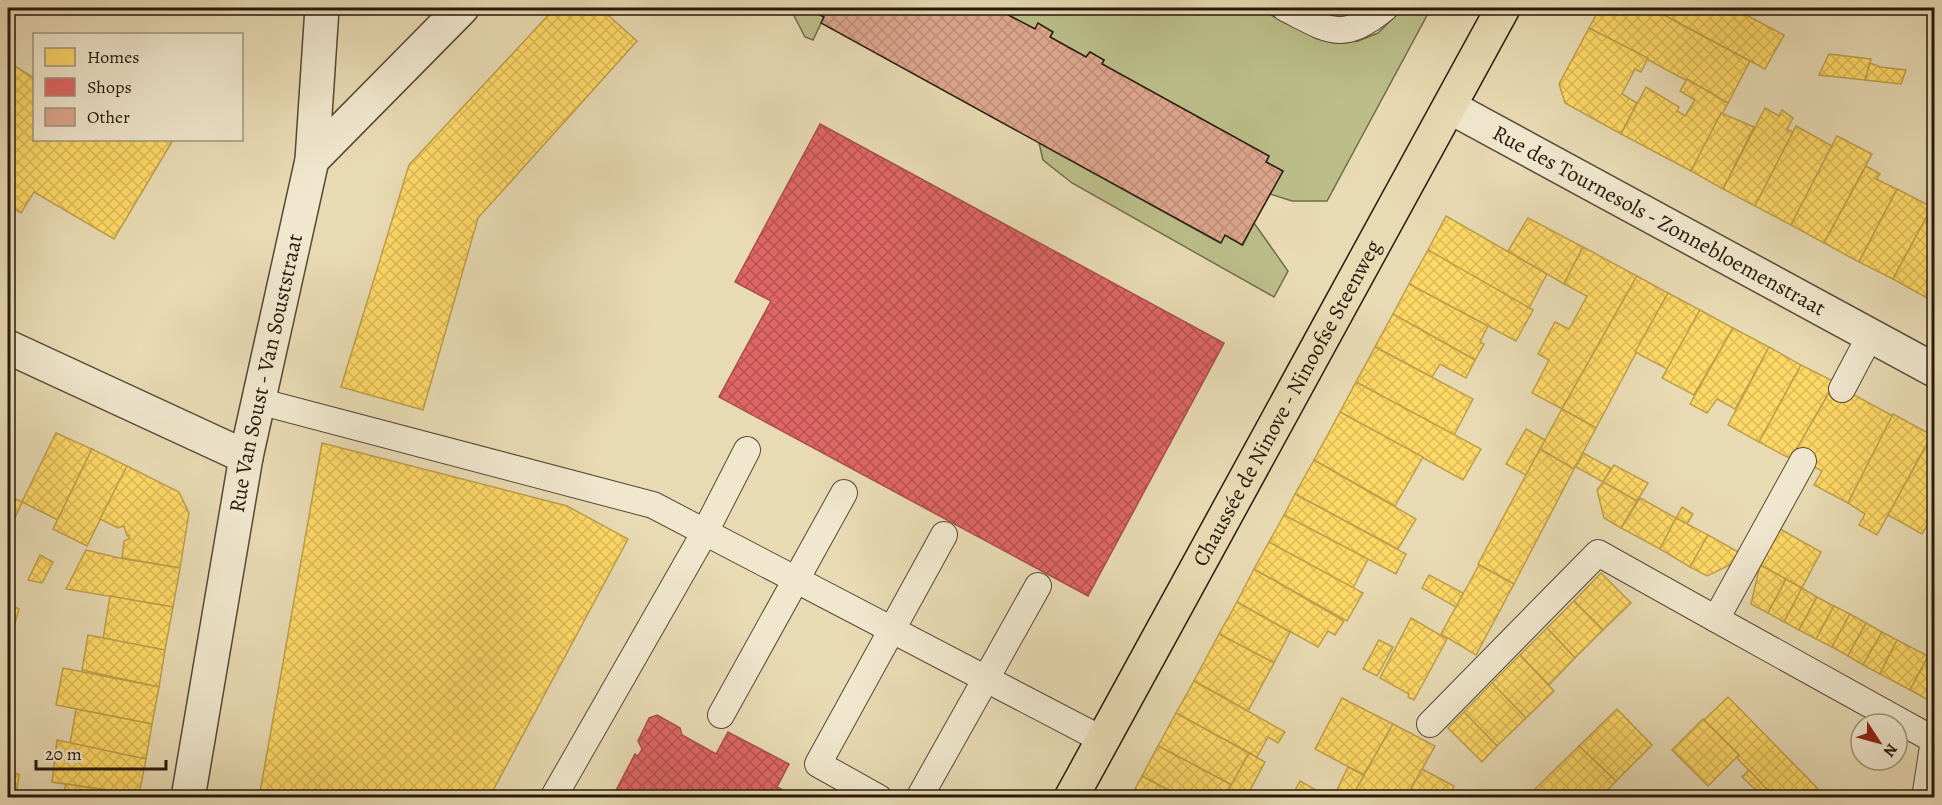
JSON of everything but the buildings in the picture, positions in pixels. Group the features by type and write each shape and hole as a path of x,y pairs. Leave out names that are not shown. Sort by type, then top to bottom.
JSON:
{"main road":[{"name":"Chaussée de Ninove - Ninoofse Steenweg","path":"1071,798 1503,8"}],"street":[{"name":"Rue Van Soust - Van Souststraat","path":"188,798 246,457 312,160 322,8"},
{"path":"312,160 462,8"},
{"name":"Rue des Tournesols - Zonnebloemenstraat","path":"1450,107 1935,370"},
{"path":"8,347 246,457"}],"lane":[{"path":"1285,8 1330,31 1361,26 1385,8"},
{"path":"1842,389 1870,336"},
{"path":"258,401 653,505 1103,740"},
{"path":"553,798 705,532 747,450"},
{"path":"1716,619 1803,461"},
{"path":"721,715 794,579 844,493"},
{"path":"879,798 818,764 944,535"},
{"path":"1430,724 1598,553 1935,740 1925,798"},
{"path":"919,798 1038,586"}],"green space":[{"path":"790,8 808,8 824,17 813,40 805,37"},
{"path":"995,8 1257,8 1318,39 1336,42 1358,41 1378,33 1403,8 1431,8 1327,201 1292,201 1270,194 1283,171 1266,162 1269,156 1102,64 1104,60 1090,52 1086,57 1050,37 1053,32 1039,24 1035,29"},
{"path":"1039,143 1220,243 1225,235 1243,245 1254,223 1288,271 1274,297 1072,183 1043,160"}]}
